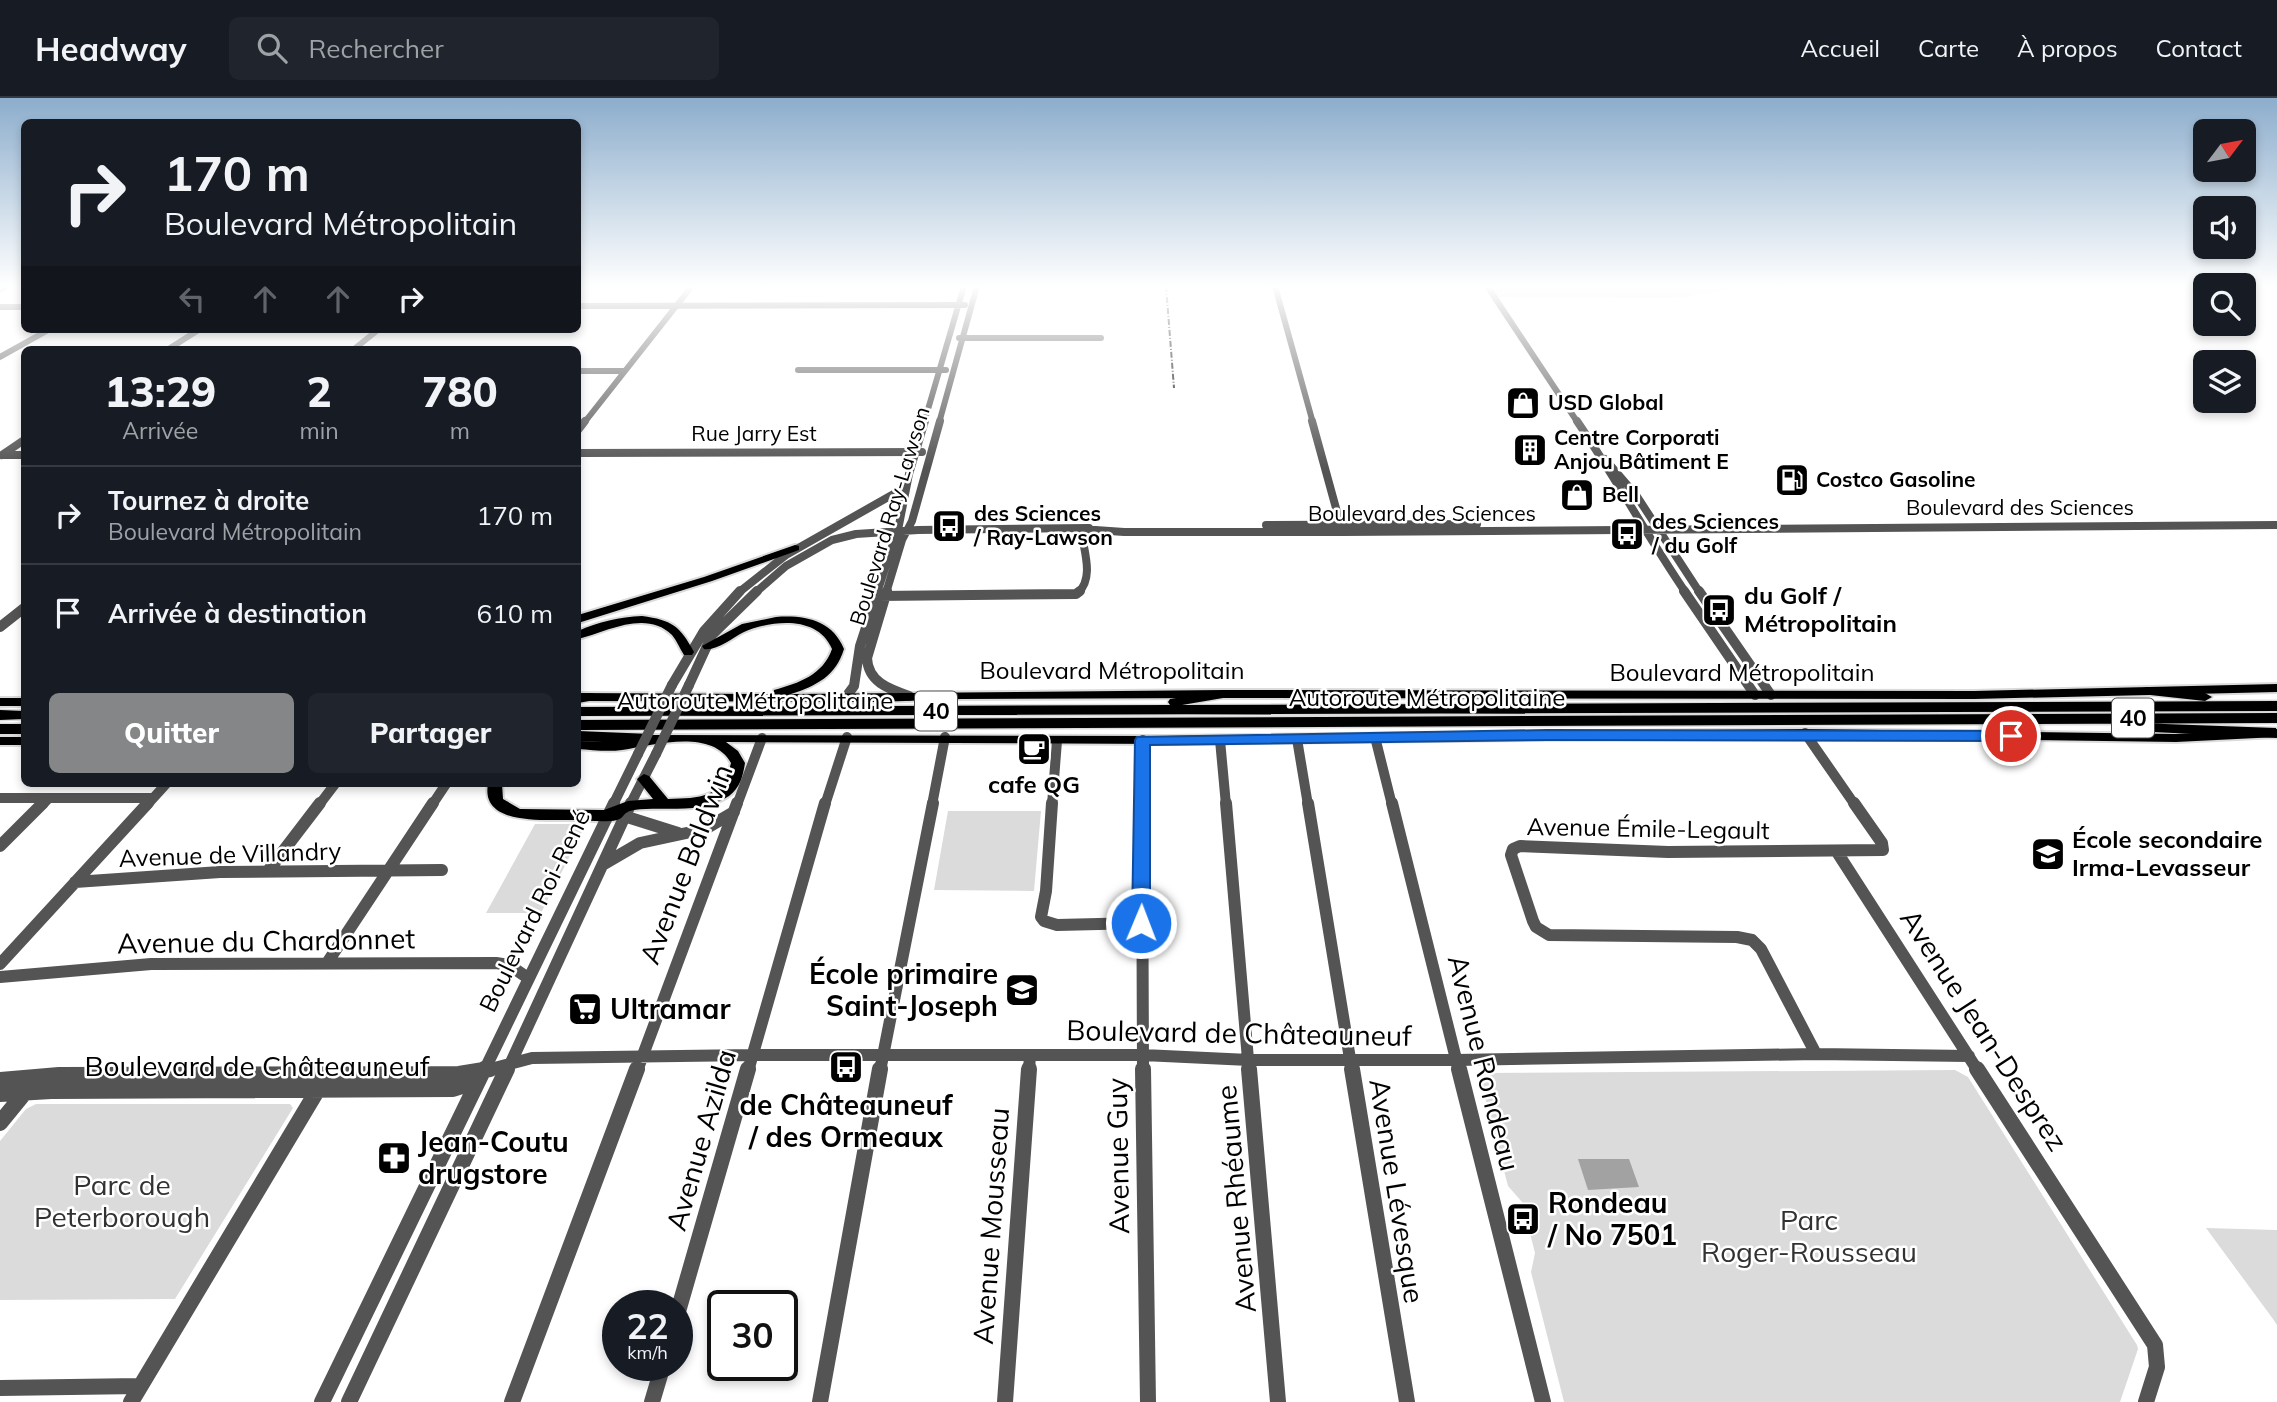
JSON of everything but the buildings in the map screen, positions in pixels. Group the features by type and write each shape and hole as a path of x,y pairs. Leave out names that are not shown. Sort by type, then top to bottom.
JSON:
{"highway":[{"path":"2146,691 2277,705"},
{"path":"1048,710 1175,702 1224,694"},
{"name":"Autoroute Métropolitaine","path":"581,712 2277,705"},
{"path":"0,715 21,715"},
{"name":"Autoroute Métropolitaine","path":"581,725 1988,719 2277,728"},
{"path":"0,729 21,729"},
{"path":"581,736 653,747"}],"main road":[{"path":"581,618 708,579 795,548"},
{"path":"708,646 744,628 773,621 808,623 831,634 838,649 827,670 801,686 768,696"},
{"path":"581,634 619,622 655,623 676,632 688,652"},
{"name":"Boulevard Métropolitain","path":"582,697 1771,695 2277,688"},
{"path":"0,702 21,702"},
{"path":"581,746 653,747 711,738 847,737 1057,741 1805,733 2176,738 2277,728"},
{"path":"494,787 496,801 512,812 608,814 665,805 691,804 707,800 732,783 738,768 736,758 711,738"},
{"path":"0,741 21,741"},
{"path":"644,779 665,805"}],"street":[{"path":"0,357 18,347"},
{"path":"581,426 643,347"},
{"name":"Boulevard Ray-Lawson","path":"845,698 854,686 856,662 901,532 905,487 946,347"},
{"name":"Boulevard Ray-Lawson","path":"901,532 912,521 960,347"},
{"path":"1292,347 1342,528"},
{"path":"1528,347 1594,446 1642,527 1755,695"},
{"path":"799,370 954,369"},
{"path":"581,371 624,371"},
{"path":"929,404 944,404"},
{"path":"1,455 21,442"},
{"path":"1594,446 1636,495 1771,695"},
{"name":"Rue Jarry Est","path":"581,453 931,452"},
{"path":"1,455 21,454"},
{"name":"Boulevard Roi-René","path":"322,1402 688,652 711,619 762,570 795,548 905,487"},
{"path":"2266,525 2277,532"},
{"name":"Boulevard des Sciences","path":"901,532 2277,525"},
{"path":"879,596 1076,594 1087,582 1081,529"},
{"name":"Boulevard Roi-René","path":"349,1402 604,864 626,811 644,779 653,747 716,631 740,605 802,556 844,536 901,532"},
{"name":"Boulevard Ray-Lawson","path":"879,596 867,667 878,682 909,696"},
{"path":"0,627 21,610"},
{"path":"1805,733 1884,847 1880,851 1838,852"},
{"name":"Avenue Azilda","path":"684,1290 833,775 847,737"},
{"path":"820,1402 883,1055 907,944 945,737"},
{"name":"Avenue Rondeau","path":"1375,737 1544,1402"},
{"name":"Avenue Baldwin","path":"512,1402 762,738"},
{"name":"Avenue Lévesque","path":"1297,739 1406,1402"},
{"name":"Avenue Guy","path":"1143,740 1141,923 1148,1402"},
{"name":"Avenue Rhéaume","path":"1220,740 1278,1402"},
{"path":"1057,741 1046,891 1041,917 1044,921 1057,925 1141,923"},
{"path":"0,964 163,787"},
{"path":"268,871 333,787"},
{"path":"327,963 444,787"},
{"path":"0,798 153,798"},
{"path":"0,846 49,798"},
{"path":"626,811 678,833"},
{"path":"604,864 632,846 678,833 705,829 734,813"},
{"name":"Avenue Émile-Legault","path":"1816,1054 1761,949 1752,940 1737,937 1549,936 1536,927 1533,921 1511,852 1520,846 1668,852 1838,852"},
{"name":"Avenue Jean-Desprez","path":"1838,852 2155,1346 2158,1364 2146,1402"},
{"name":"Avenue de Villandry","path":"75,882 175,874 442,870"},
{"name":"Avenue du Chardonnet","path":"0,977 150,964 502,963 514,967 527,978"},
{"name":"Boulevard de Châteauneuf","path":"0,1094 453,1089 480,1076 532,1058 1143,1055 1249,1060 1456,1060 1816,1054 1969,1056"},
{"name":"Avenue Mousseau","path":"1005,1402 1030,1055"},
{"path":"131,1402 328,1074"},
{"name":"Boulevard de Châteauneuf","path":"0,1080 36,1077 328,1074 480,1076"},
{"path":"0,1123 36,1077"},
{"path":"652,1402 658,1381"},
{"path":"0,1388 140,1387"}],"green space":[{"path":"948,811 1041,811 1034,891 934,890"},
{"path":"535,824 586,824 541,913 486,913"},
{"name":"Parc Roger-Rousseau","path":"1955,1070 1968,1077 2137,1345 2138,1349 2120,1402 1564,1402 1531,1272 1535,1253 1522,1202 1508,1186 1480,1078 1483,1073"},
{"name":"Parc de Peterborough","path":"36,1104 290,1104 293,1108 175,1299 0,1300 0,1141 26,1109"},
{"path":"2206,1228 2277,1230 2277,1325 2273,1319"}],"shaded area":[{"path":"1578,1159 1629,1159 1639,1187 1588,1190"}],"railway":[{"path":"1171,347 1174,388"}],"place":[{"name":"USD Global","path":"1523,403"},
{"name":"Centre Corporati Anjou Bâtiment E","path":"1530,450"},
{"name":"Costco Gasoline","path":"1792,480"},
{"name":"Bell","path":"1577,495"},
{"name":"des Sciences / Ray-Lawson","path":"949,526"},
{"name":"des Sciences / du Golf","path":"1627,534"},
{"name":"du Golf / Métropolitain","path":"1719,610"},
{"name":"cafe QG","path":"1034,749"},
{"name":"École secondaire Irma-Levasseur","path":"2048,854"},
{"name":"École primaire Saint-Joseph","path":"1022,990"},
{"name":"Ultramar","path":"585,1009"},
{"name":"de Châteauneuf / des Ormeaux","path":"846,1067"},
{"name":"Jean-Coutu drugstore","path":"394,1158"},
{"name":"Rondeau / No 7501","path":"1523,1219"}],"route":[{"path":"1141,923 1143,740 1885,733 2011,736"}]}
